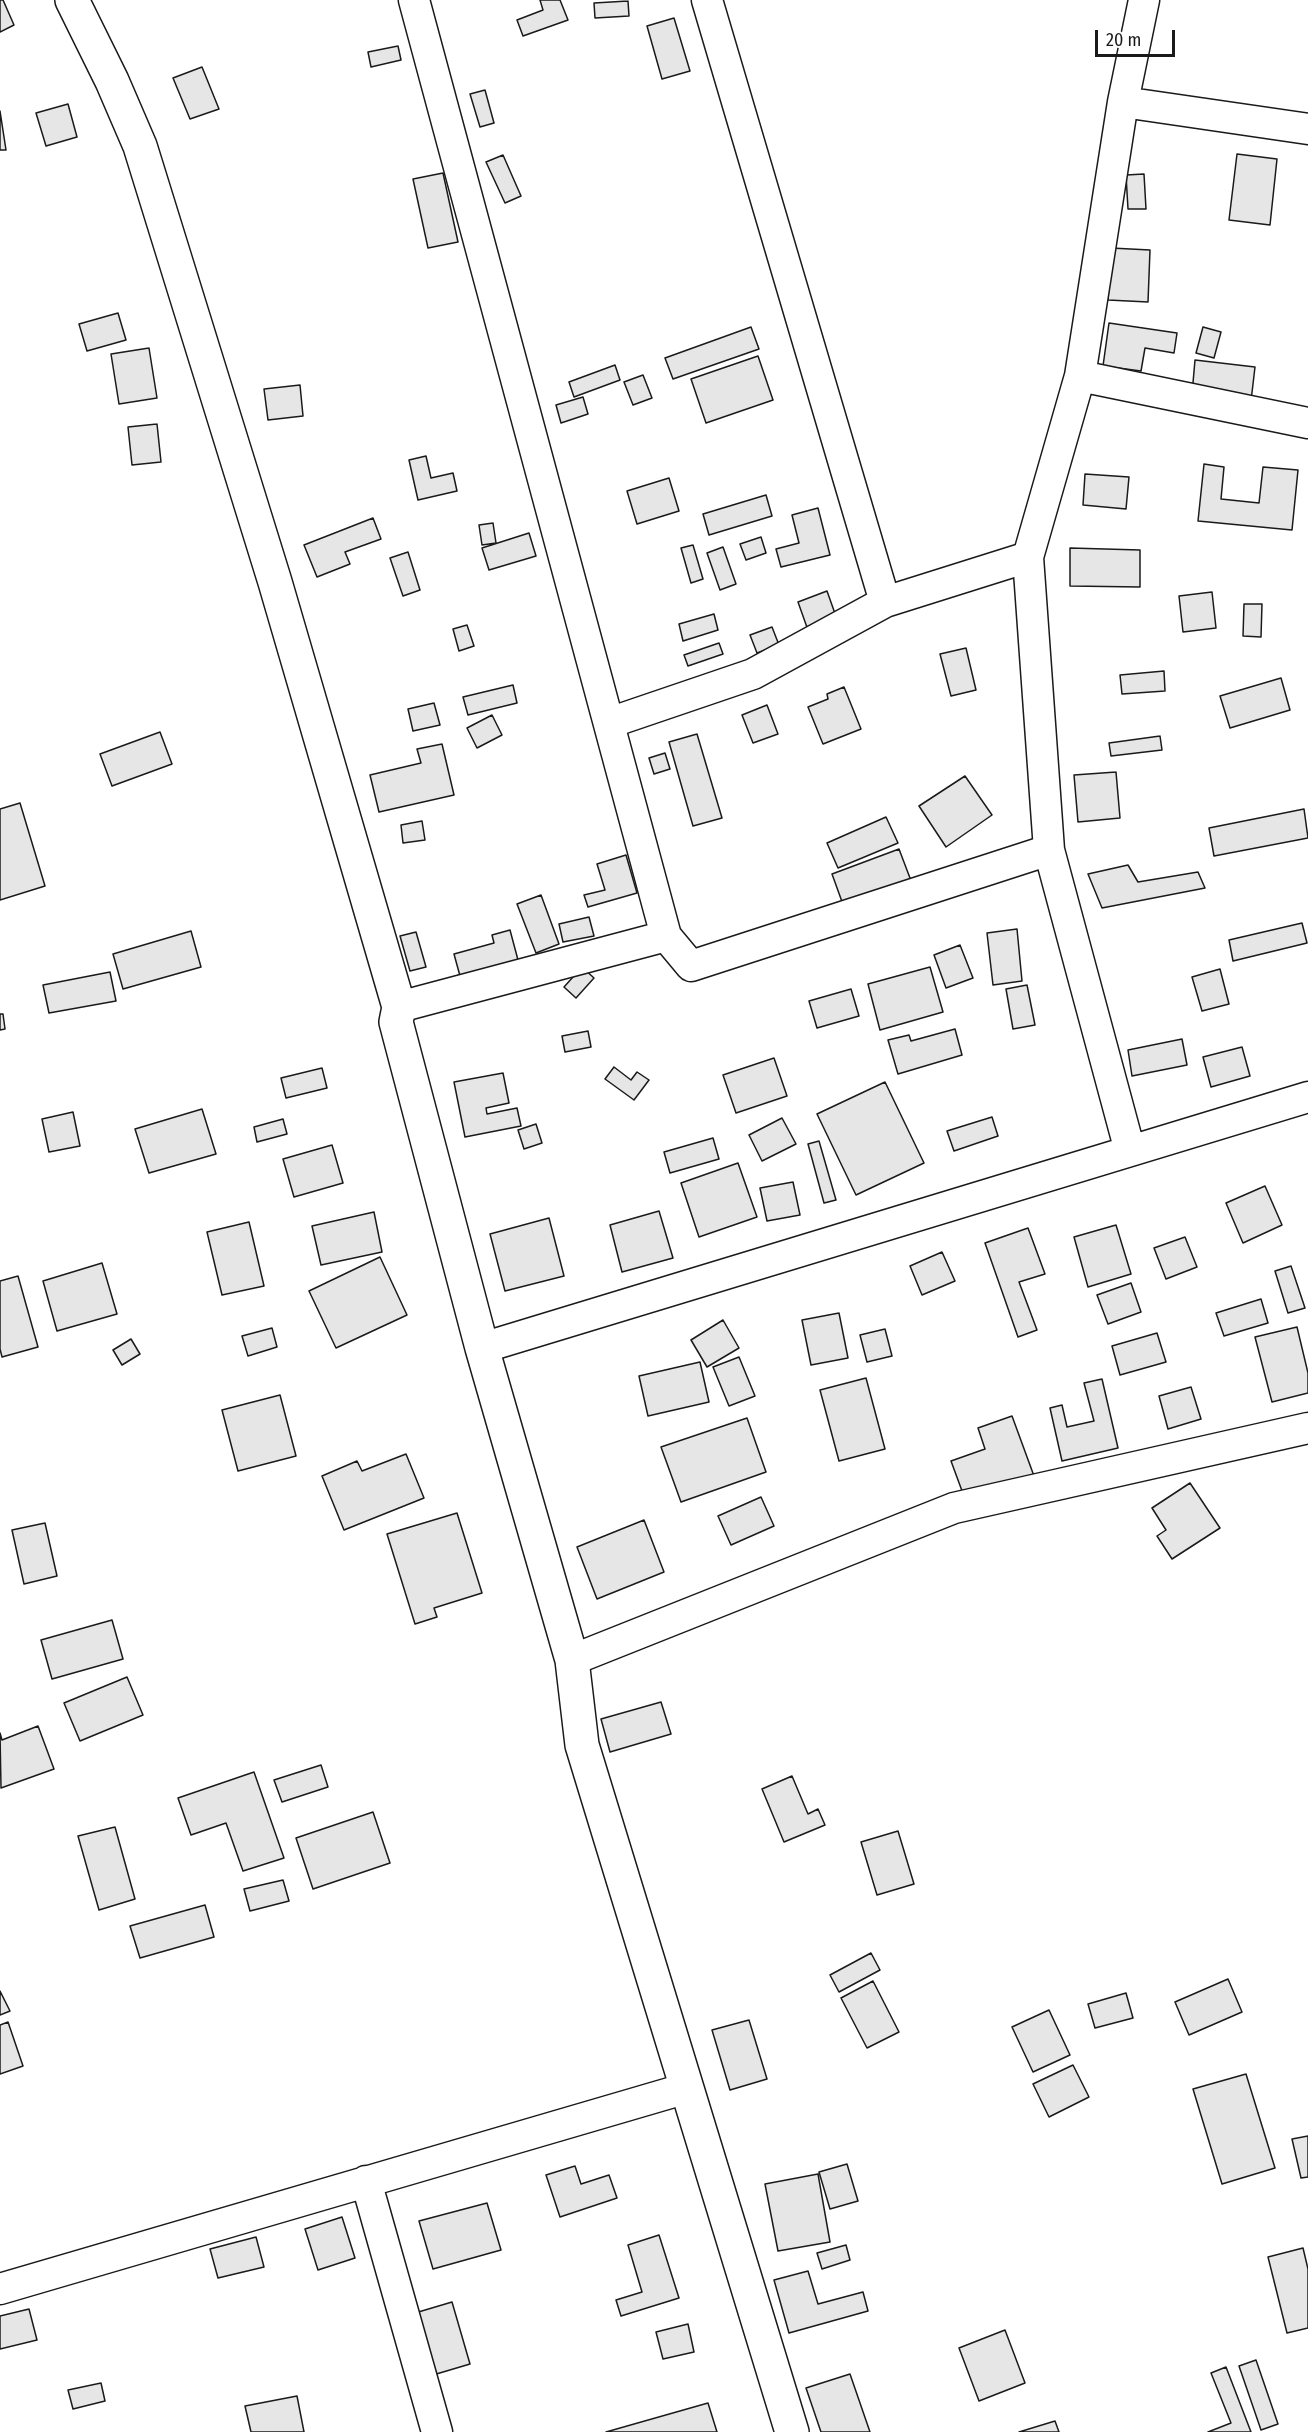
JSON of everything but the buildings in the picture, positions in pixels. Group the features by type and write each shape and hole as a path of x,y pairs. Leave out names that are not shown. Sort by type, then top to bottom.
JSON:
{"main road":[{"path":"72,0 112,81 140,146 275,582 399,1007 396,1022 483,1348 572,1660 582,1745 792,2432"}],"street":[{"path":"414,0 666,936 691,966 1049,850"},
{"path":"707,0 885,602"},
{"path":"1130,1151 1049,850 1028,557 1080,376 1123,102 1144,0"},
{"path":"1123,102 1308,129"},
{"path":"1080,376 1308,423"},
{"path":"609,723 753,674 885,602 1028,557"},
{"path":"399,1007 666,936"},
{"path":"483,1348 1308,1097"},
{"path":"572,1660 954,1508 1308,1428"},
{"path":"0,2289 687,2088"},
{"path":"366,2181 437,2432"}]}
